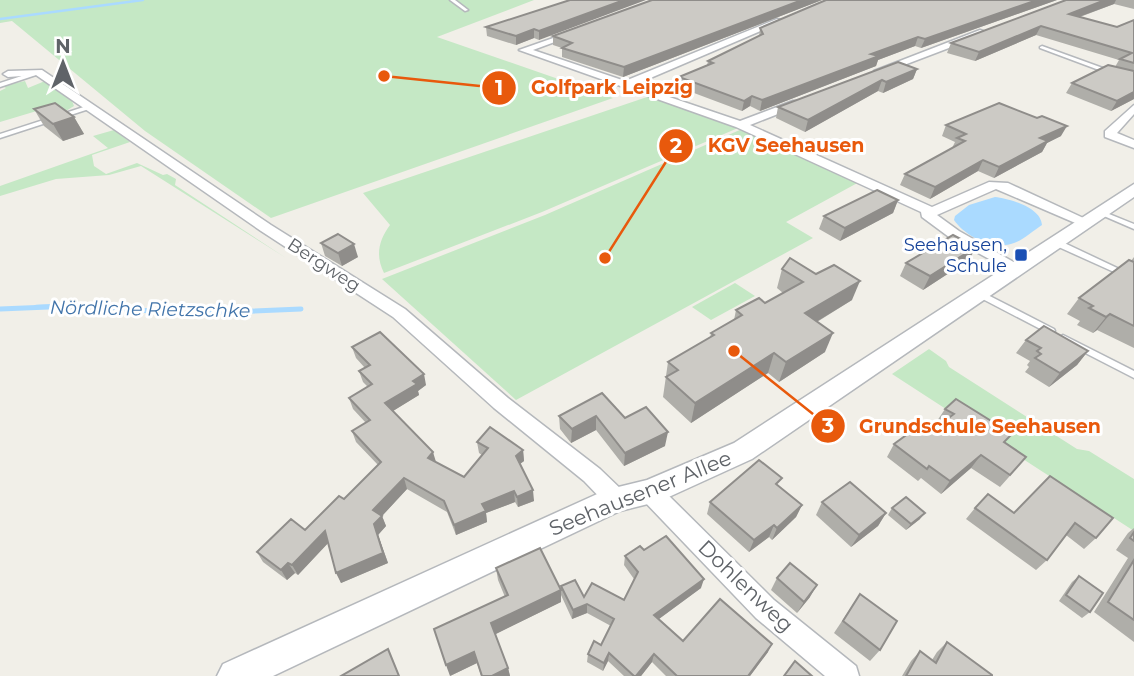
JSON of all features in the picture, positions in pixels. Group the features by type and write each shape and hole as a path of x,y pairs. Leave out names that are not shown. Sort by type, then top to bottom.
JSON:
{"street":[{"path":"625,85 796,14"},
{"path":"584,28 524,50 740,125 932,212"},
{"path":"866,75 988,30"},
{"path":"8,74 38,72"},
{"name":"Bergweg","path":"38,72 260,223 399,313 501,403 592,475 616,499"},
{"path":"740,125 803,100"},
{"path":"1134,108 1110,134 1134,144"},
{"path":"1016,268 954,234 927,214 994,185 1092,217"},
{"name":"Seehausener Allee","path":"235,676 616,499 650,492 743,451 1134,190"},
{"name":"Dohlenweg","path":"650,492 765,609 846,676"}],"lane":[{"path":"452,0 467,10"},
{"path":"1042,47 1071,56 1076,62 1113,73"},
{"path":"0,85 38,72"},
{"path":"0,136 90,107"},
{"path":"1092,217 1134,227"},
{"path":"1055,242 1134,279"},
{"path":"978,293 1134,375"}],"green space":[{"path":"0,0 534,0 437,37 613,98 271,218 145,131 12,21 0,23"},
{"path":"25,81 28,88 45,81 72,101 74,106 61,114 50,107 0,122 0,91 6,88 2,86"},
{"path":"650,96 738,128 542,212 384,273 380,248 390,225 363,193"},
{"path":"742,129 861,181 786,222 813,238 516,400 382,279 545,215"},
{"path":"114,130 130,142 92,155 94,166 106,174 137,163 163,175 167,174 176,179 175,185 286,258 141,166 109,175 56,179 0,196 0,186 108,148 93,136"},
{"path":"735,283 755,296 711,320 692,307"},
{"path":"929,349 946,361 949,367 1077,449 1089,451 1134,479 1134,531 892,374"}],"water":[{"path":"995,197 1031,209 1042,225 1017,242 997,245 972,236 954,220 955,216 969,205"}],"building":[{"path":"570,0 624,0 539,31 534,29 516,36 486,27"},
{"path":"652,0 802,0 624,67 562,48 572,43 553,36"},
{"path":"826,0 1037,0 925,39 918,37 871,54 879,56 762,100 752,96 744,101 679,77 713,63 708,61 763,34 760,28"},
{"path":"1066,0 1105,0 1069,14 1117,27 1134,20 1134,63 1120,59 1132,53 1041,26 979,52 951,43"},
{"path":"898,62 917,69 886,82 882,80 808,120 778,107"},
{"path":"1108,65 1134,71 1134,92 1117,101 1072,83"},
{"path":"55,103 74,117 53,124 34,109"},
{"path":"999,103 1067,126 1040,138 1048,141 999,167 983,160 935,187 905,174 965,141 957,138 966,134 946,125"},
{"path":"877,190 898,200 845,228 824,216"},
{"path":"338,234 354,244 338,253 321,243"},
{"path":"953,235 976,247 930,276 906,263"},
{"path":"790,258 816,274 834,265 860,281 805,313 833,333 786,362 774,353 695,403 666,377 678,370 668,362 742,315 736,310 759,298 765,303 803,282 782,269"},
{"path":"1129,260 1134,262 1134,326 1110,314 1106,317 1089,308 1093,306 1079,298"},
{"path":"1044,326 1088,351 1060,373 1035,358 1041,354 1037,351 1041,348 1026,340"},
{"path":"380,332 424,374 413,381 417,384 385,403 433,452 428,458 464,477 488,448 477,442 490,427 523,450 516,456 533,490 517,497 514,491 482,504 486,511 454,525 444,501 404,478 373,510 382,516 374,524 383,553 336,573 325,531 292,565 288,563 281,570 257,552 291,519 305,530 339,496 344,499 381,462 352,431 370,420 349,398 372,384 359,371 370,365 352,347"},
{"path":"602,393 625,418 646,407 668,432 625,453 596,416 572,429 559,416"},
{"path":"956,399 1012,434 1004,442 1026,457 1010,475 981,455 950,481 929,466 927,469 894,444 916,428 926,435 954,414 945,409"},
{"path":"759,460 782,478 776,484 802,505 777,528 774,525 754,540 710,502"},
{"path":"1050,476 1113,518 1096,538 1075,523 1047,560 975,508 988,494 1014,513"},
{"path":"850,482 886,513 859,535 822,502"},
{"path":"906,497 925,513 911,524 892,508"},
{"path":"666,536 704,579 654,615 683,641 720,599 772,644 748,676 677,676 654,654 634,676 609,653 604,663 588,654 594,641 601,645 614,619 587,604 573,610 561,586 575,580 584,597 592,583 624,600 638,572 625,556 640,546 644,550"},
{"path":"540,548 561,590 491,623 508,668 492,676 482,676 474,652 446,665 434,629 508,595 496,568"},
{"path":"1134,560 1134,620 1108,602"},
{"path":"790,563 817,585 804,602 777,578"},
{"path":"1079,576 1103,593 1090,612 1066,595"},
{"path":"860,594 897,621 880,650 843,621"},
{"path":"947,642 992,676 906,676 920,651 936,663"},
{"path":"388,649 399,676 341,676"},
{"path":"795,661 812,676 784,676"}],"waterway":[{"path":"0,19 143,0"},
{"name":"Nördliche Rietzschke","path":"0,309 73,306"},
{"name":"Nördliche Rietzschke","path":"91,306 187,314 301,309"},
{"name":"Nördliche Rietzschke","path":"36,307 111,307"}],"place":[{"name":"Golfpark Leipzig","path":"384,76"},
{"name":"Seehausen, Schule","path":"1021,255"},
{"name":"KGV Seehausen","path":"605,258"},
{"name":"Grundschule Seehausen","path":"734,351"}]}
